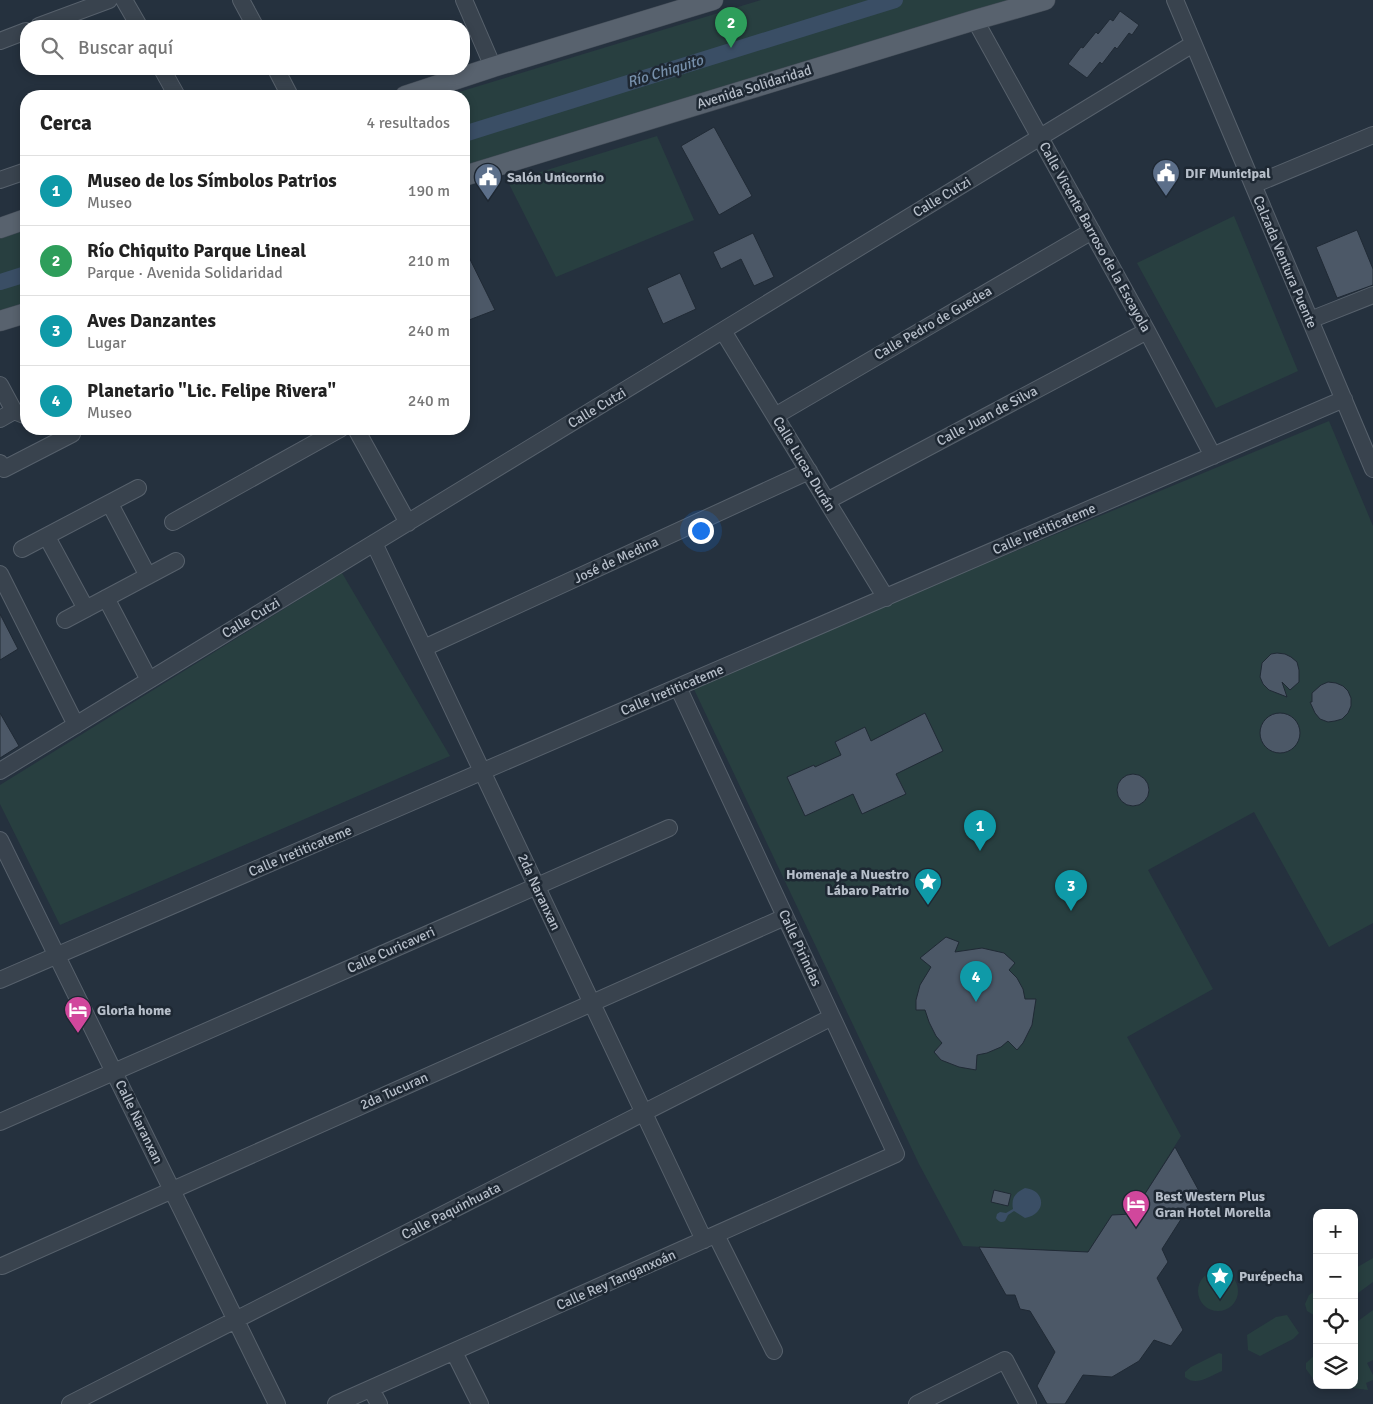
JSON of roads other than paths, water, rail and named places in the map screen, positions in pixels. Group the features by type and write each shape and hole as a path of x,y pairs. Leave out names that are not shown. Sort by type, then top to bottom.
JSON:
{"main road":[{"path":"470,75 687,3 713,0"},
{"name":"Avenida Solidaridad","path":"470,174 1045,0"},
{"path":"423,90 469,75"},
{"path":"0,228 20,221"},
{"path":"0,321 20,314"}],"street":[{"path":"55,20 108,0"},
{"path":"124,0 136,20"},
{"path":"241,0 251,20"},
{"path":"464,0 493,67"},
{"name":"Calzada Ventura Puente","path":"1175,0 1373,469"},
{"name":"Calle Vicente Barroso de la Escayola","path":"975,20 1147,331 1213,456"},
{"path":"0,41 20,33"},
{"name":"Calle Cutzi","path":"0,771 1193,44"},
{"path":"165,75 174,90"},
{"path":"279,75 287,90"},
{"path":"1253,185 1373,135"},
{"path":"0,180 20,173"},
{"name":"Calle Pedro de Guedea","path":"775,416 1092,231"},
{"path":"1310,320 1373,294"},
{"name":"Calle Lucas Durán","path":"723,331 886,598"},
{"name":"Calle Juan de Silva","path":"827,501 1147,331"},
{"path":"0,384 14,415"},
{"name":"Calle Iretiticateme","path":"0,980 1344,400"},
{"path":"0,463 4,469 70,435"},
{"path":"173,522 329,435"},
{"path":"359,435 408,523"},
{"name":"José de Medina","path":"424,648 808,471"},
{"path":"22,549 138,488"},
{"path":"110,504 148,576"},
{"path":"47,537 86,609"},
{"name":"2da Naranxan","path":"374,543 644,1113 710,1238 774,1351"},
{"path":"65,620 176,561"},
{"path":"0,574 76,725"},
{"path":"106,598 149,680"},
{"name":"Calle Pirindas","path":"678,687 896,1154"},
{"name":"Calle Curicaveri","path":"0,1122 669,828"},
{"name":"Calle Naranxan","path":"0,840 278,1404"},
{"name":"2da Tucuran","path":"2,1266 785,916"},
{"name":"Calle Paquinhuata","path":"70,1404 832,1017"},
{"name":"Calle Rey Tanganxoán","path":"336,1404 896,1154"},
{"path":"454,1352 480,1404"},
{"path":"917,1404 1005,1360 1028,1404"},
{"path":"371,1389 379,1404"}],"water":[{"path":"1025,1188 1037,1193 1040,1197 1040,1207 1037,1212 1025,1218 1014,1211 1008,1215 1005,1221 1001,1222 998,1220 996,1218 997,1214 1000,1212 1006,1213 1013,1209 1014,1196"}],"waterway":[{"name":"Río Chiquito","path":"470,132 895,0"},
{"name":"Río Chiquito","path":"0,282 20,276"}],"place":[{"name":"Río Chiquito Parque Lineal","path":"731,48"},
{"name":"DIF Municipal","path":"1166,197"},
{"name":"Salón Unicornio","path":"488,201"},
{"name":"Museo de los Símbolos Patrios","path":"980,851"},
{"name":"Homenaje a Nuestro Lábaro Patrio","path":"928,906"},
{"name":"Aves Danzantes","path":"1071,911"},
{"name":"Planetario \"Lic. Felipe Rivera\"","path":"976,1002"},
{"name":"Gloria home","path":"78,1034"},
{"name":"Best Western Plus Gran Hotel Morelia","path":"1136,1228"},
{"name":"Purépecha","path":"1220,1300"}]}
